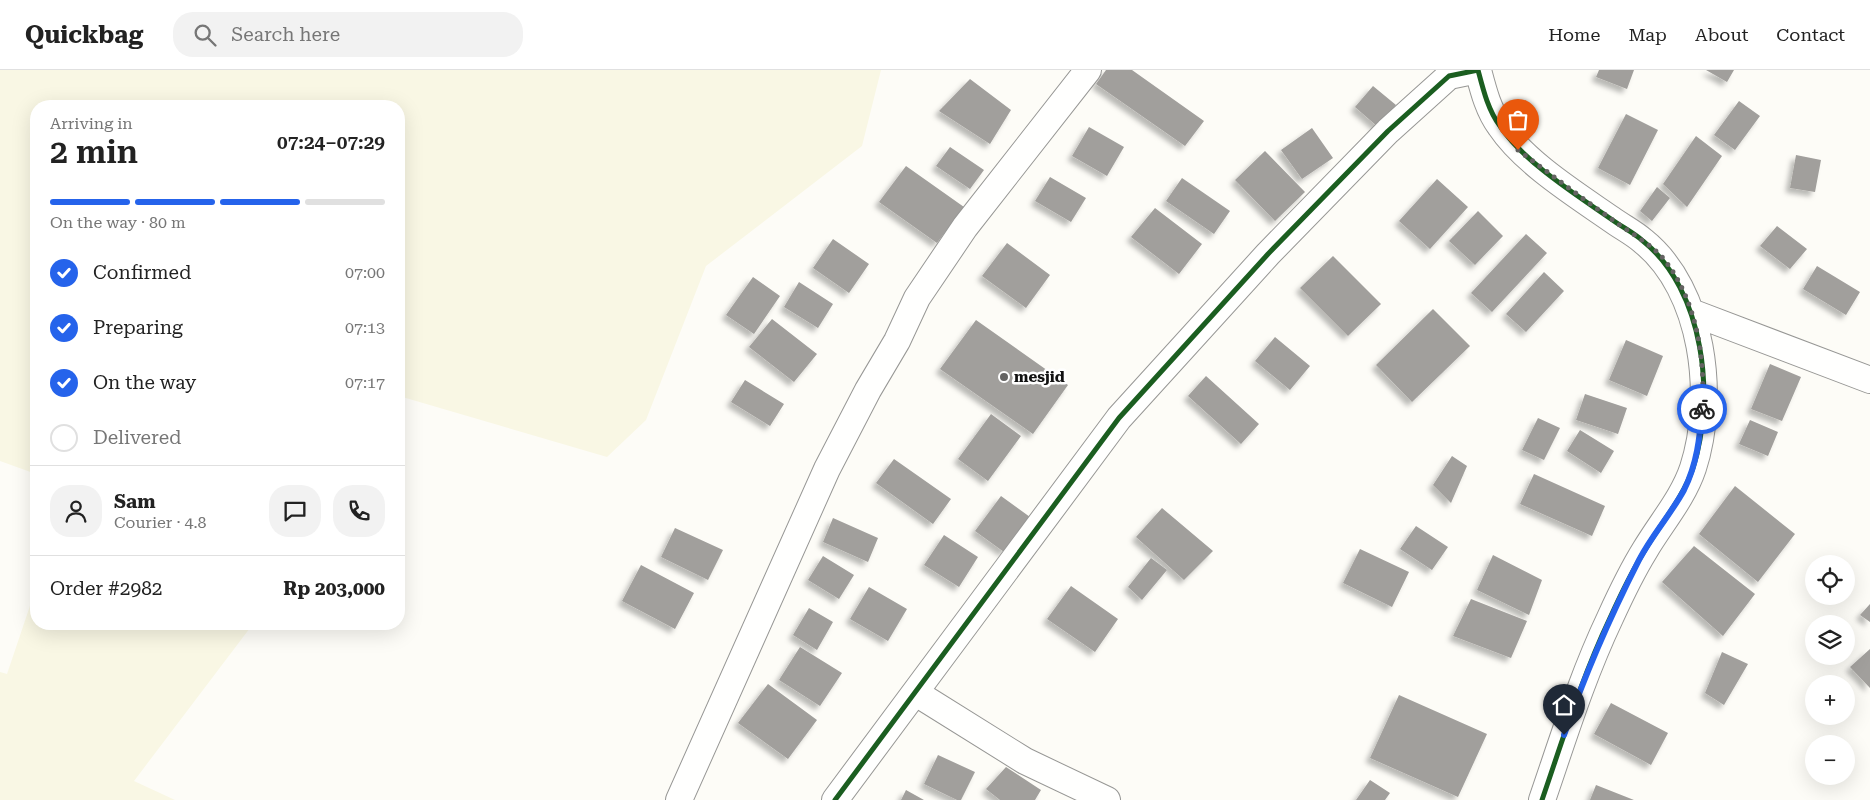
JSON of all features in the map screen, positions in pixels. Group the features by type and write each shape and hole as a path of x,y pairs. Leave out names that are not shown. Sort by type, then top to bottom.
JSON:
{"street":[{"path":"680,800 827,469 868,390 897,342 917,298 965,226 1088,70"},
{"path":"835,800 1119,418 1326,194 1442,73 1478,70 1486,97 1498,124 1518,150 1642,240 1655,252 1680,285 1691,312 1698,338 1704,381 1699,442 1693,468 1683,490 1643,552 1609,619 1581,686 1542,800"},
{"path":"1691,312 1870,380"},
{"path":"916,693 1025,761 1107,800"}],"shaded area":[{"path":"0,70 881,70 862,146 706,266 646,420 607,457 405,398 405,100 30,100 30,472 0,461"},
{"path":"30,606 30,630 248,630 134,781 175,800 0,800 0,672 7,674"}],"building":[{"path":"1106,70 1132,70 1204,121 1185,146 1096,84"},
{"path":"1599,70 1634,70 1627,89 1596,77"},
{"path":"1706,70 1734,70 1727,82"},
{"path":"970,79 1011,110 990,144 939,111"},
{"path":"1373,86 1396,105 1378,127 1355,107"},
{"path":"1739,101 1760,116 1735,150 1714,135"},
{"path":"1626,114 1658,130 1630,185 1598,168"},
{"path":"1089,127 1124,147 1107,176 1072,156"},
{"path":"1312,128 1333,158 1302,179 1281,150"},
{"path":"1696,136 1722,156 1687,207 1663,184"},
{"path":"950,147 984,170 970,189 936,166"},
{"path":"1265,151 1305,192 1275,221 1235,180"},
{"path":"1796,155 1821,160 1815,192 1790,188"},
{"path":"906,166 964,207 937,243 879,202"},
{"path":"1050,177 1086,198 1071,222 1035,201"},
{"path":"1182,178 1230,211 1214,234 1166,201"},
{"path":"1437,179 1468,207 1430,249 1399,221"},
{"path":"1657,187 1670,198 1652,221 1640,211"},
{"path":"1155,208 1202,244 1179,274 1131,237"},
{"path":"1478,211 1503,236 1475,265 1449,241"},
{"path":"1777,226 1807,249 1790,269 1760,246"},
{"path":"1526,234 1547,253 1492,312 1471,293"},
{"path":"833,239 869,264 849,293 813,268"},
{"path":"1007,243 1050,275 1026,308 982,276"},
{"path":"1333,256 1381,304 1348,336 1300,288"},
{"path":"1817,266 1860,292 1846,315 1803,289"},
{"path":"1544,272 1564,291 1526,332 1506,314"},
{"path":"753,277 780,296 754,334 726,315"},
{"path":"799,282 833,304 818,328 784,307"},
{"path":"1433,309 1470,346 1412,402 1376,365"},
{"path":"772,319 817,354 794,382 749,347"},
{"name":"mesjid","path":"976,320 1068,385 1033,434 940,369"},
{"path":"1275,337 1310,366 1290,390 1255,361"},
{"path":"1626,340 1663,356 1647,396 1609,380"},
{"path":"1770,364 1801,377 1782,421 1751,409"},
{"path":"1206,376 1259,424 1241,444 1188,396"},
{"path":"745,380 784,404 770,426 731,402"},
{"path":"1585,394 1627,408 1618,434 1576,420"},
{"path":"991,414 1021,436 988,481 958,459"},
{"path":"1538,418 1560,428 1544,460 1522,450"},
{"path":"1750,420 1778,432 1768,456 1739,444"},
{"path":"1580,430 1614,451 1601,473 1567,451"},
{"path":"1452,456 1467,466 1451,503 1433,485"},
{"path":"894,459 951,499 933,524 876,483"},
{"path":"1534,474 1605,506 1592,536 1520,504"},
{"path":"1735,486 1795,534 1758,582 1699,534"},
{"path":"1001,496 1030,517 1004,552 975,531"},
{"path":"1162,508 1213,551 1184,580 1136,537"},
{"path":"833,518 878,538 868,562 823,542"},
{"path":"1416,526 1448,547 1432,570 1400,549"},
{"path":"675,528 723,550 708,580 661,557"},
{"path":"944,535 978,557 959,587 924,565"},
{"path":"1694,546 1755,594 1723,636 1662,582"},
{"path":"1360,549 1409,572 1392,607 1343,583"},
{"path":"1493,555 1542,580 1529,615 1477,590"},
{"path":"823,556 854,575 839,599 808,580"},
{"path":"1151,558 1167,570 1142,600 1128,587"},
{"path":"641,565 694,593 675,629 622,601"},
{"path":"1071,586 1118,619 1095,652 1047,619"},
{"path":"869,587 907,609 888,641 850,619"},
{"path":"1471,599 1527,621 1511,658 1453,636"},
{"path":"1870,604 1870,622 1860,615"},
{"path":"809,608 833,622 817,650 793,635"},
{"path":"800,647 842,673 820,706 779,680"},
{"path":"1870,649 1870,688 1850,667 1855,665 1855,662"},
{"path":"1722,652 1748,664 1724,705 1705,693"},
{"path":"768,684 817,720 788,759 738,723"},
{"path":"1399,695 1487,734 1458,797 1370,758"},
{"path":"1611,703 1668,733 1651,765 1594,734"},
{"path":"938,755 975,772 961,800 957,800 924,784"},
{"path":"1006,767 1041,790 1035,800 1000,800 986,789"},
{"path":"1370,780 1390,793 1385,800 1356,800"},
{"path":"1596,785 1634,800 1590,800"},
{"path":"906,790 924,800 901,800"}],"cycle path":[{"path":"1478,70 1492,113 1500,126 1522,152 1551,177 1643,241 1664,262 1680,287 1692,316 1700,346 1703,378 1700,440 1689,479 1678,500 1635,566 1610,618 1582,685 1542,800"},
{"path":"835,800 1119,418 1268,254 1388,131 1449,76 1478,70"}],"way so far":[{"path":"1518,150 1642,240 1662,258 1680,285 1691,312 1698,338 1704,381 1702,409"}],"place":[{"name":"mesjid","path":"1004,377"}],"route":[{"path":"1564,735 1581,686 1609,619 1643,552 1683,490 1693,468 1699,442 1702,409"}]}
